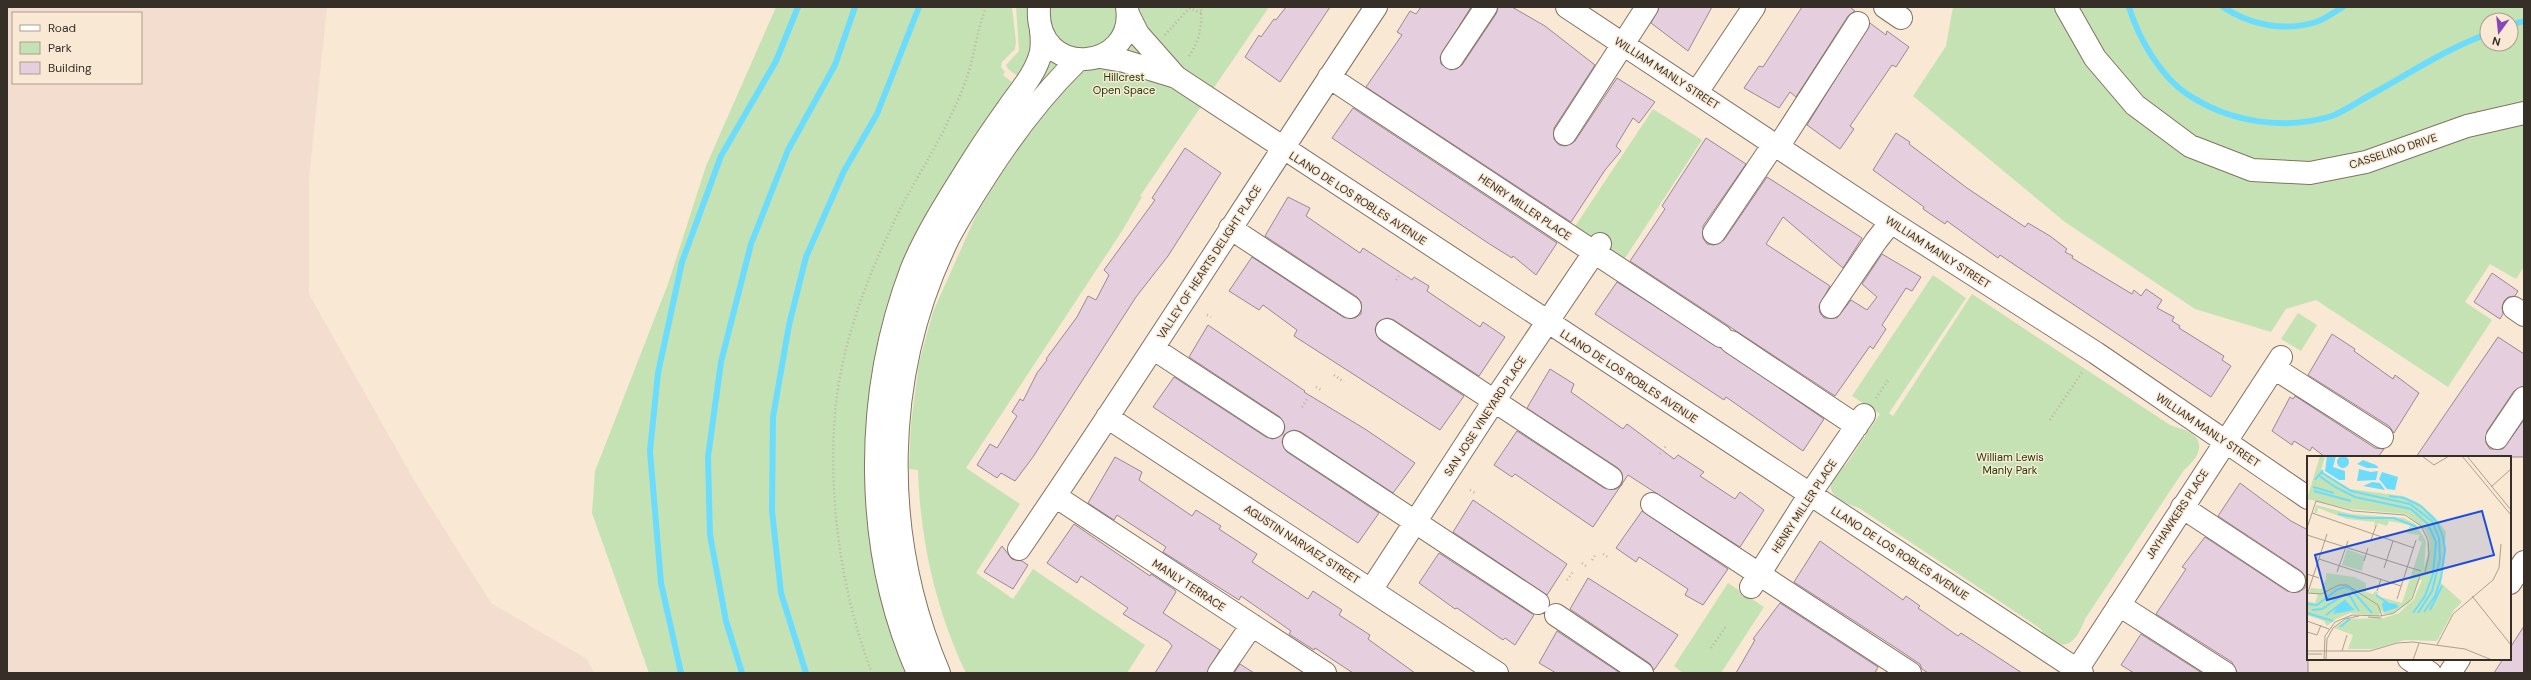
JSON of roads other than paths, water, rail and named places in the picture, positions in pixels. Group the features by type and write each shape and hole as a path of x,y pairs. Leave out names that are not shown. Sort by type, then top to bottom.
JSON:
{"street":[{"path":"918,673 904,639 888,582 880,530 875,472 887,349 913,266 947,200 1027,81 1041,53 1041,31 1038,7"},
{"name":"VALLEY OF HEARTS DELIGHT PLACE","path":"1020,549 1107,417 1154,350 1230,228 1284,149 1329,77 1376,7"},
{"path":"1452,58 1486,7"},
{"name":"WILLIAM MANLY STREET","path":"1566,7 1697,92 1891,222 2096,353 2225,443 2307,497"},
{"path":"1565,134 1648,7"},
{"path":"1697,92 1754,7"},
{"name":"CASSELINO DRIVE","path":"2066,7 2094,58 2135,105 2190,146 2252,170 2310,173 2366,162 2467,126 2524,113"},
{"path":"1041,31 1054,50 1077,61 1100,57 1113,48 1121,38 1126,27 1127,10"},
{"name":"LLANO DE LOS ROBLES AVENUE","path":"1127,10 1138,34 1176,77 2078,672"},
{"path":"1714,233 1776,146 1858,23"},
{"name":"LLANO DE LOS ROBLES AVENUE","path":"1100,57 1124,61 1176,77"},
{"path":"939,673 928,649 911,593 899,526 896,457 898,419 908,354 917,319 934,272 968,204 1017,130 1045,94 1077,61"},
{"name":"HENRY MILLER PLACE","path":"1329,77 1597,248 1726,339 1865,414 1810,494 1756,581"},
{"path":"1831,308 1876,241 1891,222"},
{"path":"1230,228 1350,306"},
{"name":"SAN JOSE VINEYARD PLACE","path":"1371,590 1494,400 1597,248"},
{"path":"1388,330 1610,478"},
{"path":"1154,350 1273,427"},
{"name":"JAYHAWKERS PLACE","path":"2078,672 2119,605 2277,362 2382,437"},
{"path":"2497,438 2524,398"},
{"name":"AGUSTIN NARVAEZ STREET","path":"1107,417 1497,673"},
{"path":"1294,442 1538,603"},
{"name":"MANLY TERRACE","path":"1055,496 1325,673"},
{"path":"1652,504 1756,581 1910,673"},
{"path":"2182,507 2294,581"},
{"path":"2511,582 2524,562"},
{"path":"2119,605 2225,673"},
{"path":"1556,615 1642,673"},
{"path":"1219,673 1252,625"},
{"path":"2410,660 2430,673"},
{"path":"2450,673 2458,660"}],"waterway":[{"path":"681,673 661,583 650,451 658,373 682,262 721,156 776,61 798,7"},
{"path":"742,673 726,621 710,535 708,457 721,362 751,244 788,150 835,65 855,7"},
{"path":"806,673 781,593 772,511 773,417 789,325 806,257 844,171 877,114 919,7"},
{"path":"2129,7 2138,31 2151,55 2168,77 2187,94 2203,104 2238,117 2276,123 2313,121 2332,116 2347,109 2443,54 2479,37"},
{"path":"2223,7 2244,18 2268,25 2280,26 2304,25 2316,22 2343,7"},
{"path":"2519,23 2524,21"}],"park label":[{"name":"Hillcrest Open Space","path":"1124,83"},
{"name":"William Lewis Manly Park","path":"2010,463"}]}
